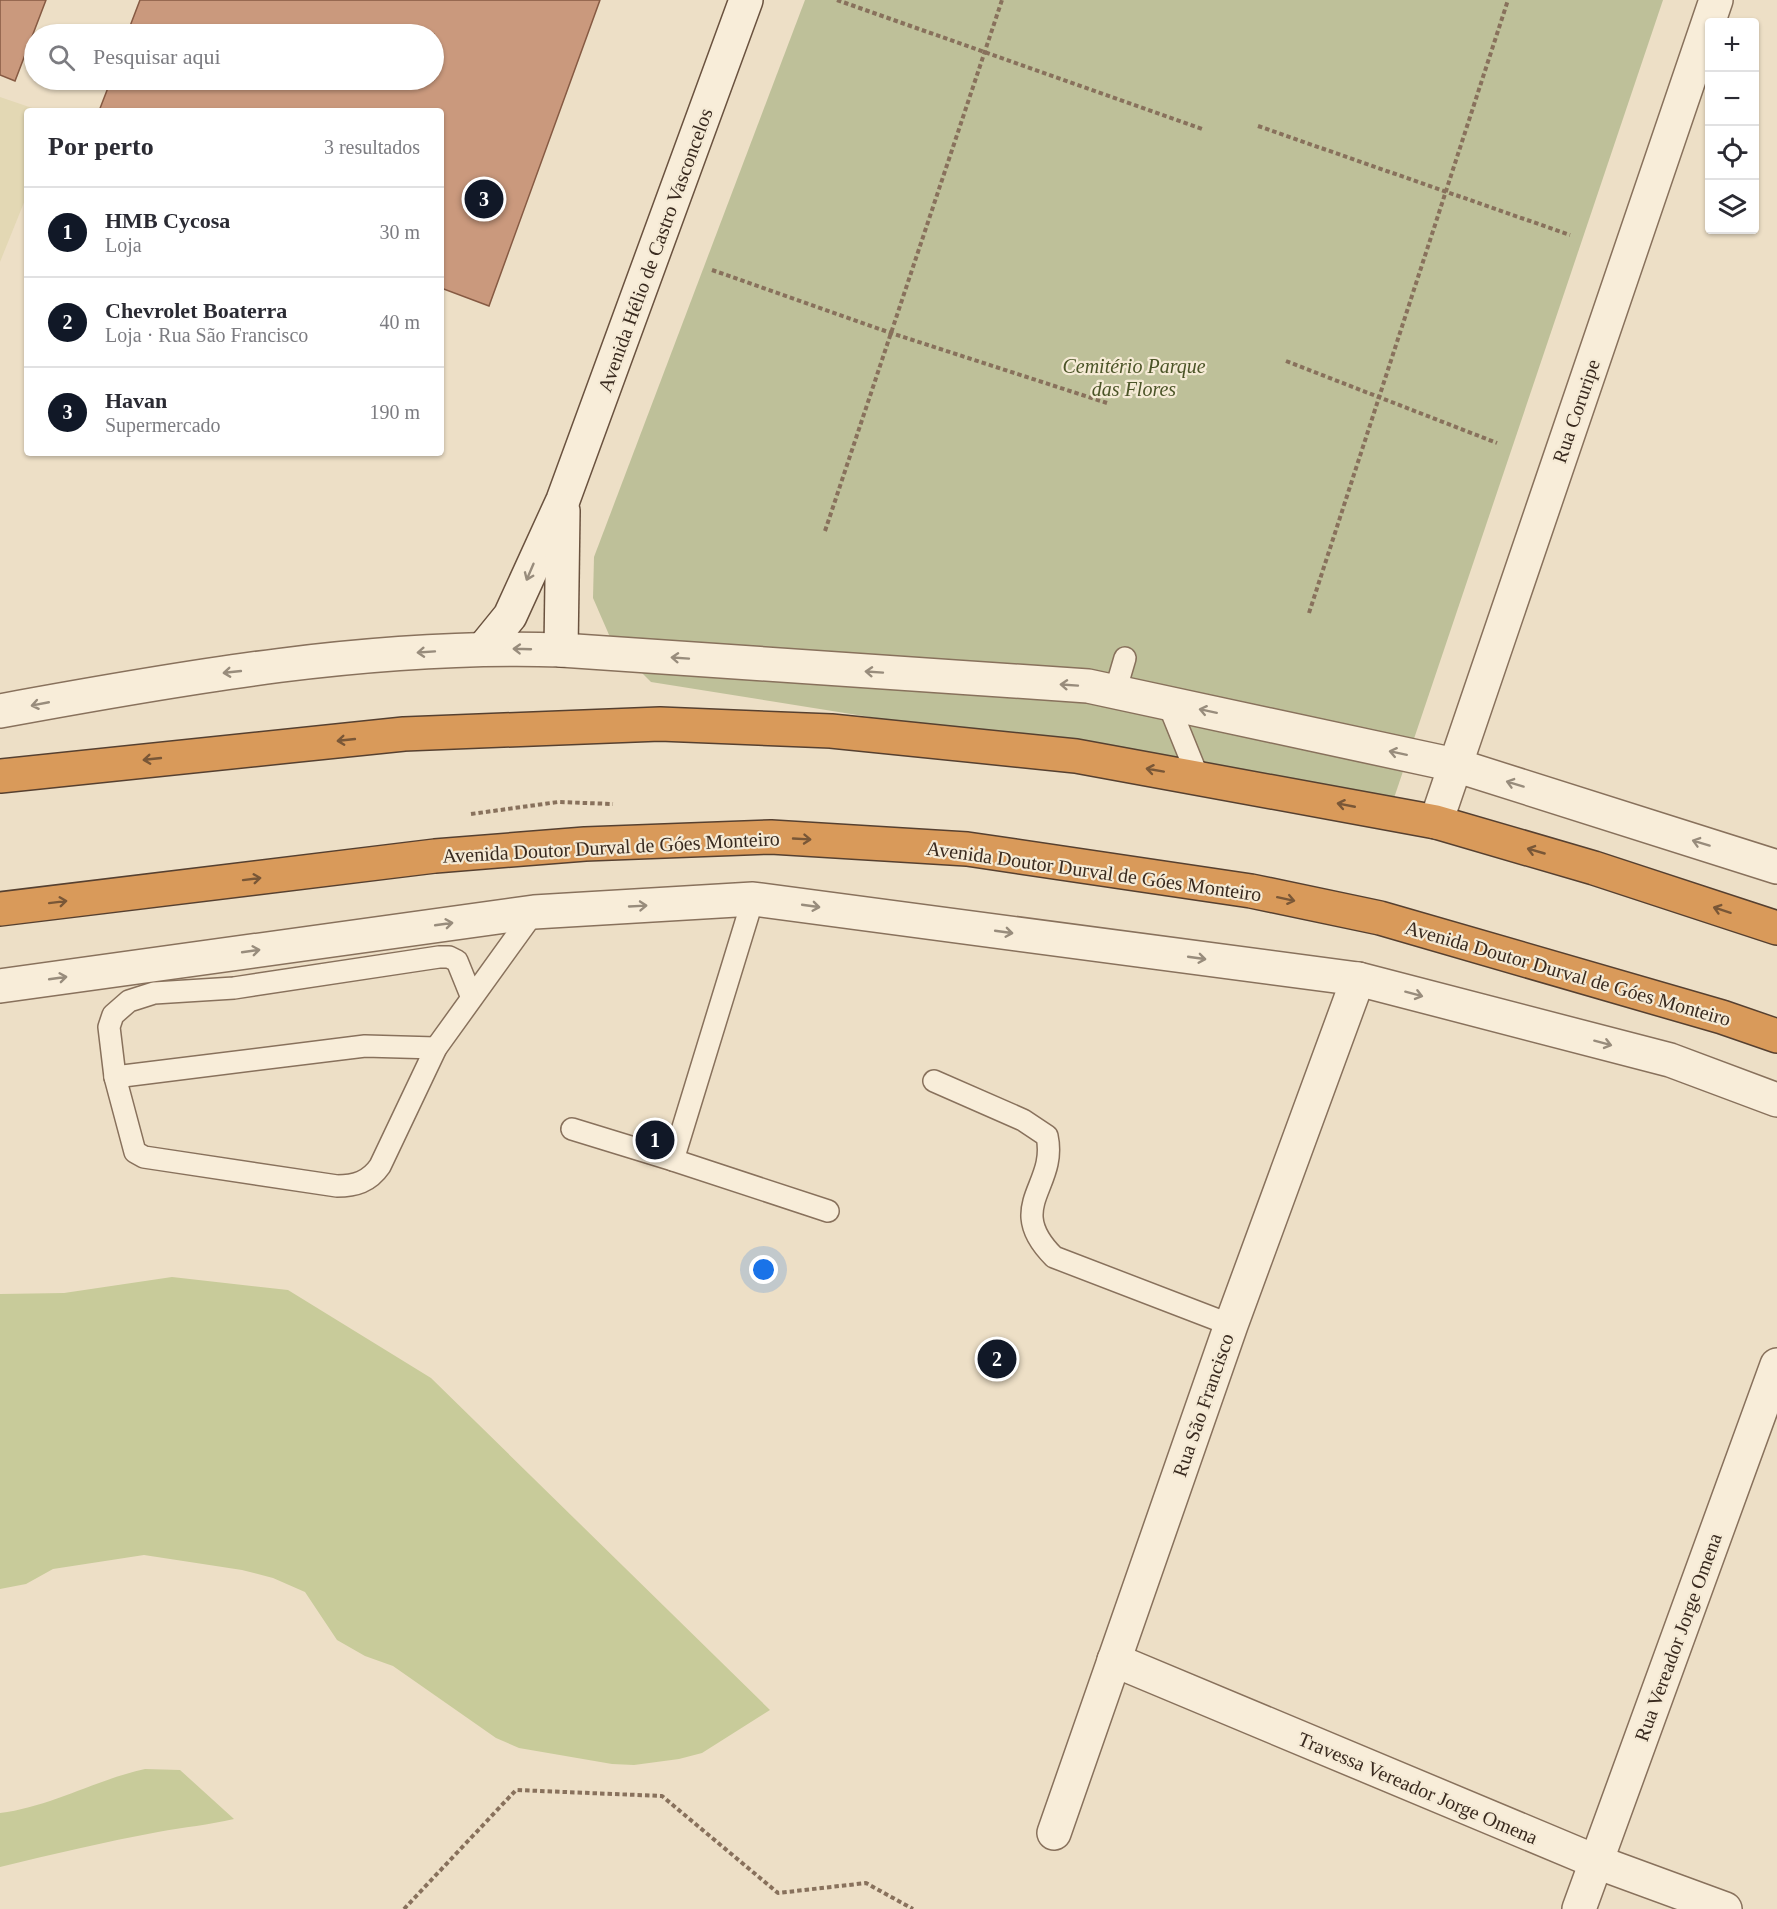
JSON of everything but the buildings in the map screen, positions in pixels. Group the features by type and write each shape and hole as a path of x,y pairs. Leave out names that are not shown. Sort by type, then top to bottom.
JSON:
{"highway":[{"path":"0,776 404,734 660,724 831,731 1076,756 1436,822 1594,868 1777,928"},
{"name":"Avenida Doutor Durval de Góes Monteiro","path":"0,909 435,856 585,844 771,837 968,849 1251,891 1380,918 1722,1017 1777,1036"}],"street":[{"name":"Avenida Hélio de Castro Vasconcelos","path":"484,648 510,616 563,500 746,0"},
{"name":"Rua Coruripe","path":"1436,822 1716,0"},
{"name":"Avenida Hélio de Castro Vasconcelos","path":"561,650 563,500"},
{"path":"0,711 175,679 395,654 484,648 561,650 1088,686 1455,765 1777,867"},
{"path":"0,986 534,912 753,899 1358,979 1670,1060 1777,1100"},
{"name":"Rua São Francisco","path":"1054,1833 1231,1325 1358,979"},
{"name":"Rua Vereador Jorge Omena","path":"1579,1909 1777,1365"},
{"name":"Travessa Vereador Jorge Omena","path":"1114,1660 1597,1862 1725,1909"}],"lane":[{"path":"1115,692 1125,658"},
{"path":"1168,703 1198,777"},
{"path":"673,1160 753,899"},
{"path":"472,998 461,967 449,957 234,988 141,996 119,1008 113,1015 110,1027 116,1077 131,1143 135,1152 144,1157 337,1186 352,1186 368,1179 380,1166 436,1048 534,912"},
{"path":"116,1077 365,1046 436,1048"},
{"path":"934,1081 1023,1120 1047,1136 1050,1155 1031,1208 1035,1233 1054,1257 1231,1325"},
{"path":"572,1128 828,1212"}],"path":[{"path":"837,0 1202,129"},
{"path":"825,531 1002,0"},
{"path":"1309,613 1508,0"},
{"path":"1258,126 1570,235"},
{"path":"712,270 891,333 1107,403"},
{"path":"1286,361 1497,443"},
{"path":"404,1909 516,1790 662,1796 778,1893 866,1883 913,1909"}],"shaded area":[{"path":"0,97 32,108 24,108 24,202 0,262"}],"green space":[{"name":"Cemitério Parque das Flores","path":"805,0 1663,0 1393,801 651,682 613,644 593,598 594,557"},
{"path":"172,1277 288,1290 431,1378 770,1710 702,1753 679,1759 634,1765 612,1764 519,1748 496,1738 393,1666 365,1656 337,1640 305,1592 273,1578 242,1570 144,1555 53,1569 26,1584 0,1589 0,1294 64,1293"},
{"path":"145,1769 180,1770 234,1819 118,1840 0,1867 0,1813 37,1805"}],"place":[{"name":"Havan","path":"484,199"},
{"name":"HMB Cycosa","path":"655,1140"},
{"name":"Chevrolet Boaterra","path":"997,1359"}]}
